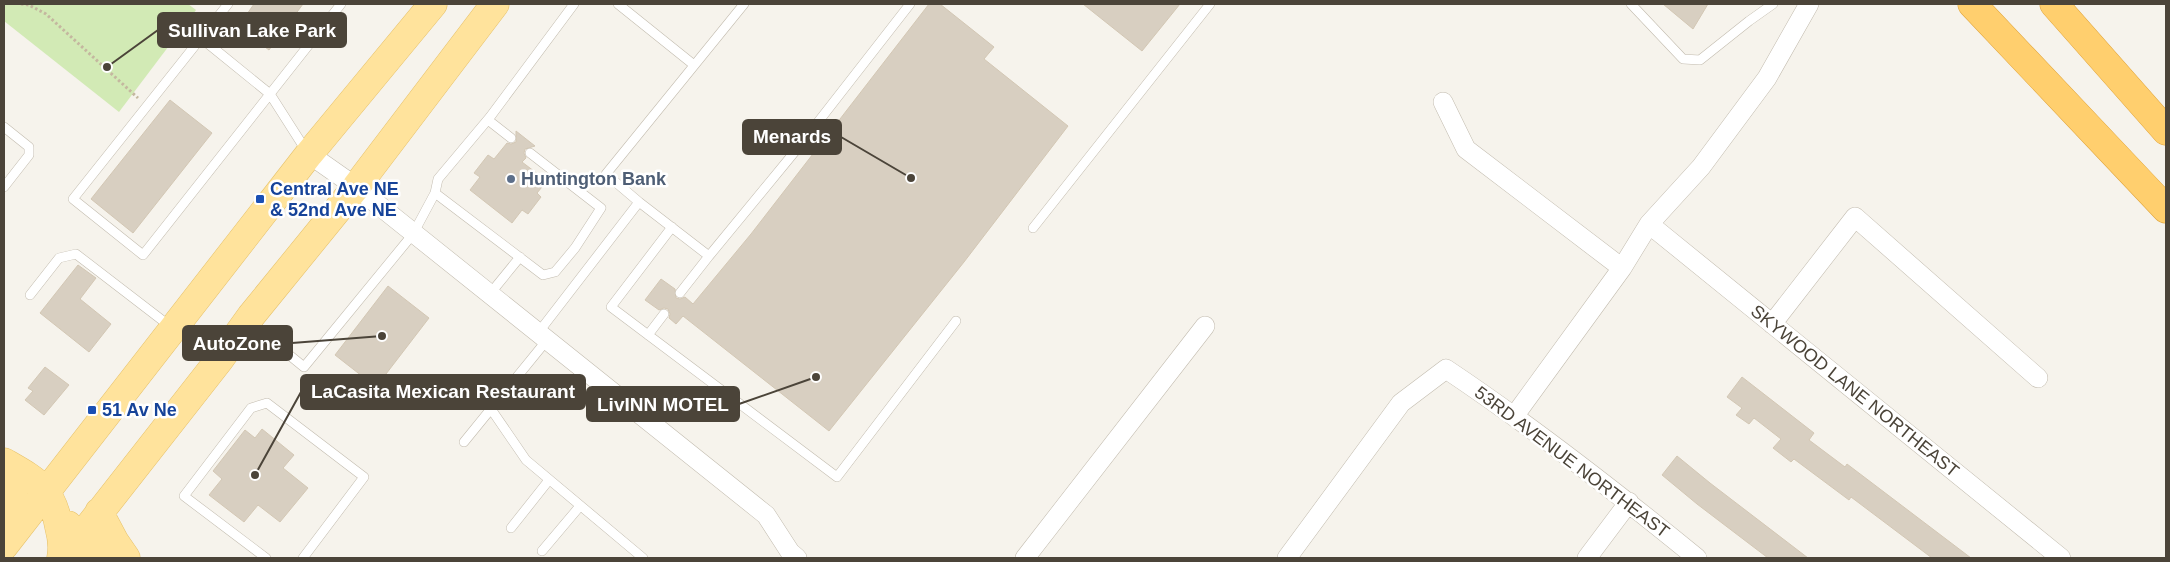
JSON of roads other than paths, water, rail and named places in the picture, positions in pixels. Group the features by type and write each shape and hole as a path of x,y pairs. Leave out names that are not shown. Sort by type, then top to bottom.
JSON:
{"highway":[{"path":"1972,4 2166,209"},
{"path":"1996,4 2166,196"},
{"path":"2054,4 2166,132"}],"main road":[{"path":"10,537 308,154 433,4"},
{"path":"67,553 248,321 356,188 496,4"},
{"path":"67,553 69,527 61,501 63,478 70,460"},
{"path":"4,462 26,475 51,498 67,553"},
{"path":"4,482 15,500 10,537"},
{"path":"99,512 126,558"},
{"path":"67,553 102,558"}],"street":[{"path":"1515,415 1622,268 1649,224 1701,167 1767,78 1809,4"},
{"path":"1443,102 1466,149 1622,268"},
{"path":"308,154 356,188 766,515 790,552 797,558"},
{"path":"1772,324 1855,217 2038,378"},
{"name":"SKYWOOD LANE NORTHEAST","path":"1649,224 2061,558"},
{"path":"1025,558 1205,326"},
{"name":"53RD AVENUE NORTHEAST","path":"1287,558 1401,403 1446,369 1515,415 1629,502 1697,558"},
{"path":"1587,558 1629,502"}],"lane":[{"path":"228,4 73,199 143,255 341,4"},
{"path":"248,321 304,367 413,234 436,193 438,179 488,120 574,4"},
{"path":"618,4 694,65"},
{"path":"709,256 606,174 744,4"},
{"path":"680,293 797,150 910,4"},
{"path":"1033,228 1210,4"},
{"path":"1631,4 1683,59 1700,60 1773,4"},
{"path":"201,38 270,94 308,154"},
{"path":"488,120 511,138"},
{"path":"4,127 29,147 29,155 4,187"},
{"path":"436,193 543,275 555,272 575,248 601,208 530,153"},
{"path":"464,442 491,409 639,202"},
{"path":"672,227 611,307 837,477 956,321"},
{"path":"30,295 59,258 76,254 174,328"},
{"path":"488,295 520,257"},
{"path":"648,335 664,314"},
{"path":"266,558 184,496 251,408 267,403 364,477 303,558"},
{"path":"491,409 526,460 643,558"},
{"path":"512,528 549,480"},
{"path":"542,551 580,506"}],"place":[{"name":"Sullivan Lake Park","path":"107,67"},
{"name":"Menards","path":"911,178"},
{"name":"Huntington Bank","path":"511,179"},
{"name":"Central Ave NE & 52nd Ave NE","path":"260,199"},
{"name":"AutoZone","path":"382,336"},
{"name":"LivINN MOTEL","path":"816,377"},
{"name":"51 Av Ne","path":"92,410"},
{"name":"LaCasita Mexican Restaurant","path":"255,475"}]}
